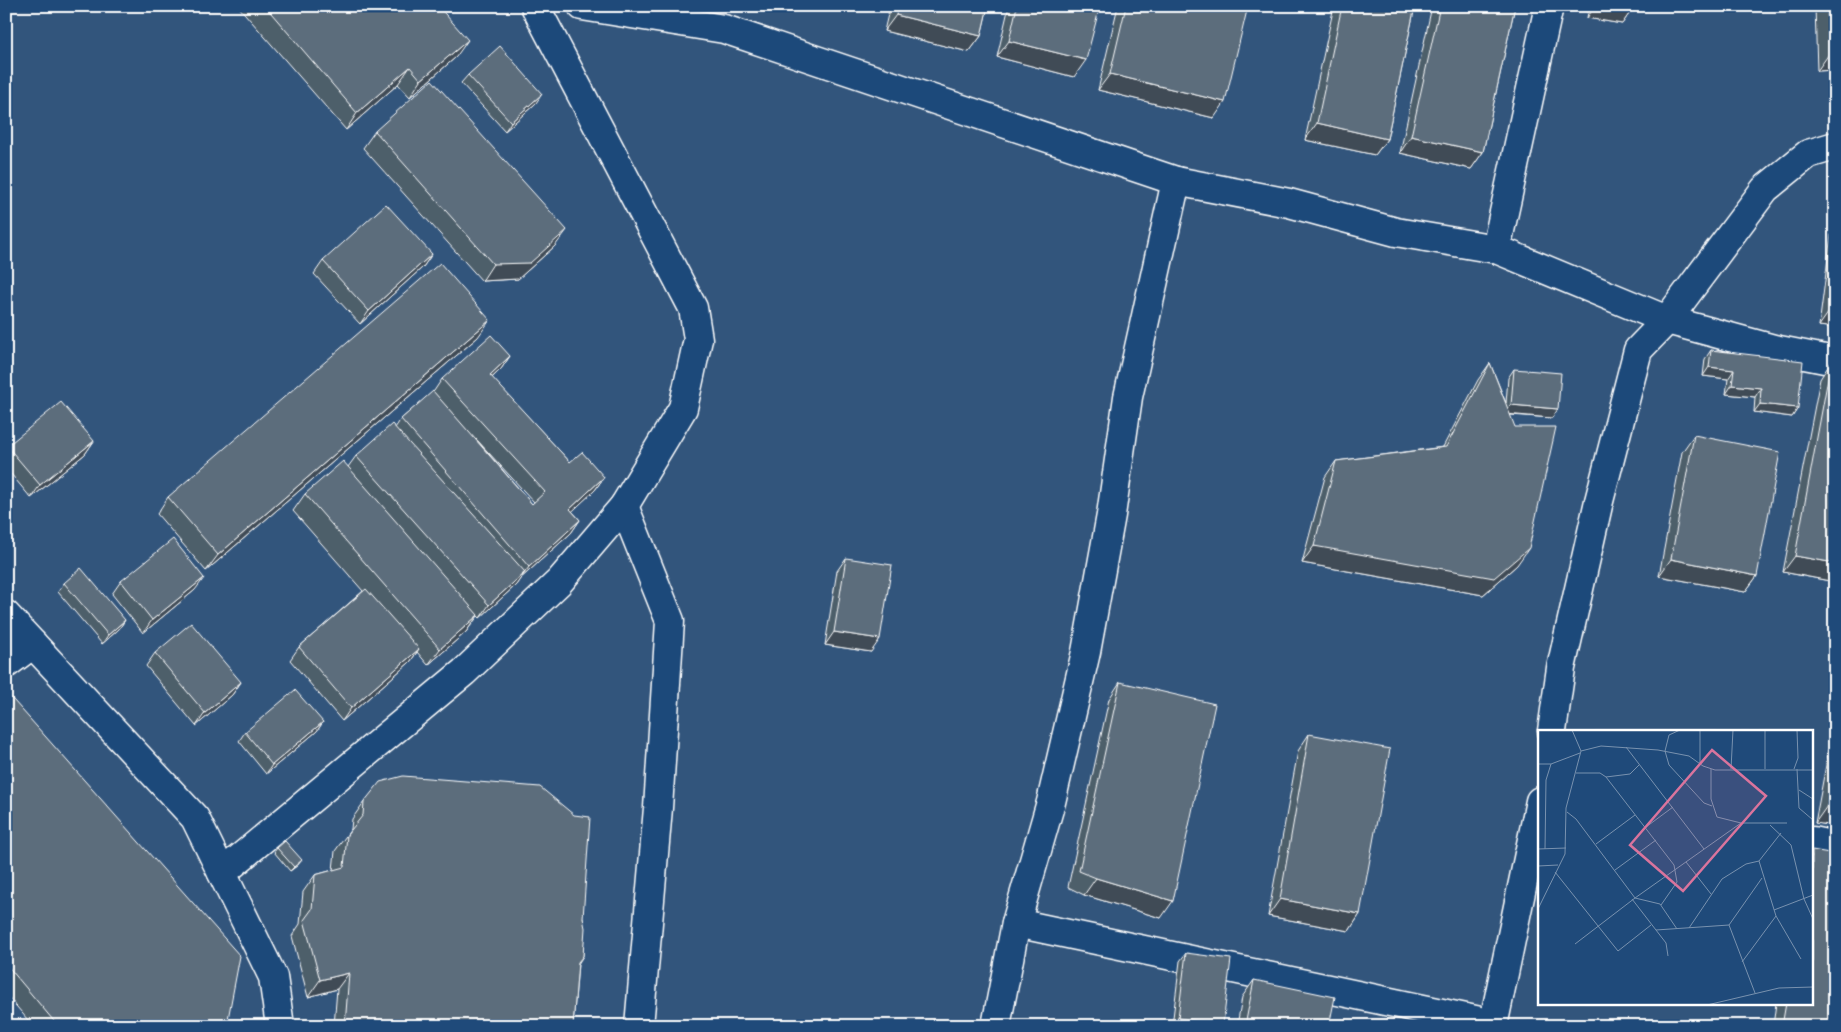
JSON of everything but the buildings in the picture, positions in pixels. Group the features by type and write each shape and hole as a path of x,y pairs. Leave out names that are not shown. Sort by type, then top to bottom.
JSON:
{"street":[{"path":"582,6 724,28 1176,181 1289,202 1396,232 1496,249 1667,320 1774,349 1835,361"},
{"path":"1496,249 1549,6"},
{"path":"222,873 464,672 558,582 624,506 683,408 698,340 693,308 542,7"},
{"path":"1552,730 1565,649 1599,501 1638,350 1667,320 1765,189 1808,154 1835,146"},
{"path":"996,1026 1016,924 1051,802 1086,652 1111,515 1128,396 1176,181"},
{"path":"624,506 670,621 658,808 639,1026"},
{"path":"6,615 194,818 273,976 280,1026"},
{"path":"6,664 33,644"},
{"path":"1016,924 1494,1025 1538,811"},
{"path":"1814,841 1835,846"}],"shaded area":[{"path":"6,6 1835,6 1835,1026 6,1026"}]}
